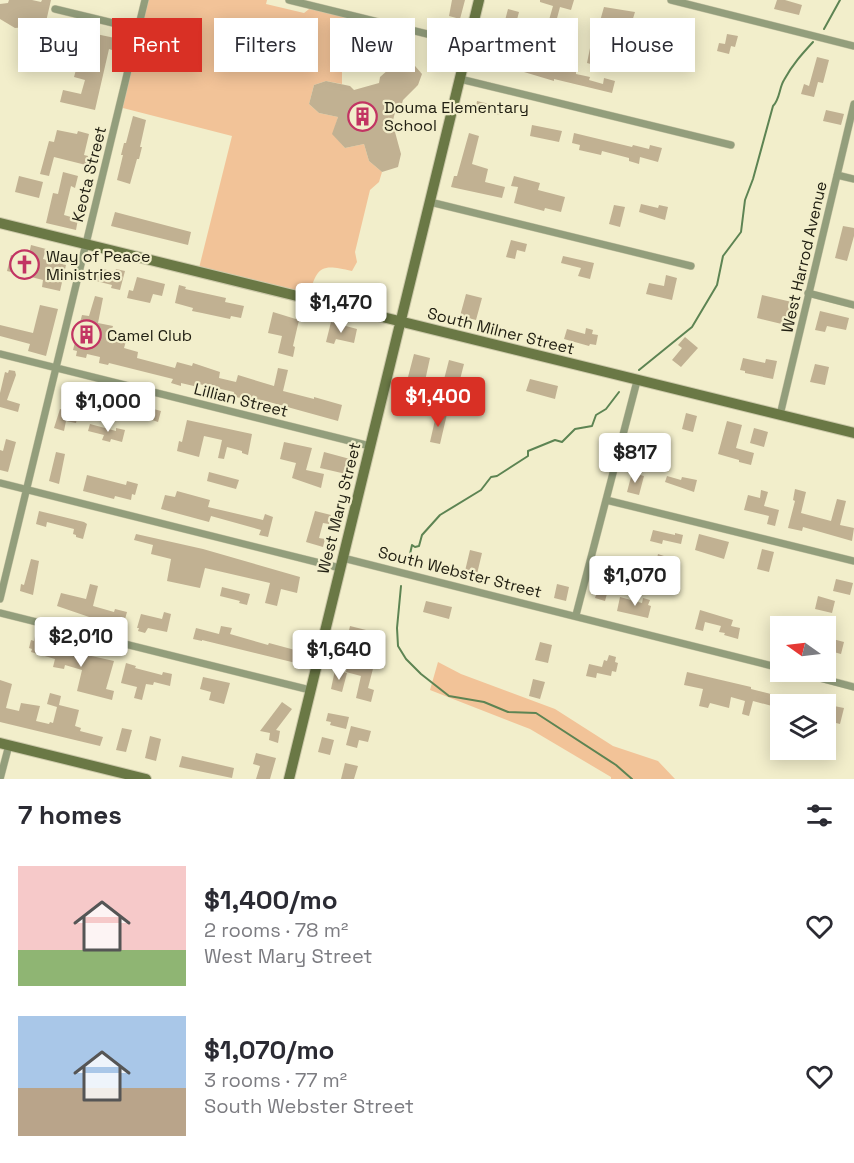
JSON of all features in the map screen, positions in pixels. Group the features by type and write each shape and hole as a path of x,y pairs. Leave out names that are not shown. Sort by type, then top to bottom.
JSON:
{"main road":[{"name":"West Mary Street","path":"474,18 479,0"},
{"name":"West Mary Street","path":"289,779 462,72"},
{"name":"South Milner Street","path":"0,223 854,433"},
{"path":"4,744 146,779"}],"street":[{"name":"Keota Street","path":"141,18 145,0"},
{"path":"289,0 322,4 427,33"},
{"path":"671,0 854,46"},
{"path":"55,9 112,23"},
{"name":"Keota Street","path":"0,599 128,72"},
{"path":"460,79 731,145"},
{"name":"West Harrod Avenue","path":"780,415 854,104"},
{"path":"837,175 854,179"},
{"path":"430,202 691,266"},
{"path":"808,293 854,305"},
{"name":"Lillian Street","path":"0,354 370,446"},
{"path":"576,615 637,381"},
{"name":"South Webster Street","path":"0,483 576,615 770,665"},
{"path":"606,500 854,561"},
{"path":"0,613 310,690"},
{"path":"835,682 854,687"},
{"path":"0,779 4,744"}],"shaded area":[{"path":"145,0 267,0 266,4 304,13 313,6 352,16 352,18 330,18 330,72 342,72 342,84 326,81 314,85 309,104 319,113 338,117 333,134 345,148 364,144 369,161 382,172 379,182 370,190 355,252 357,262 352,271 332,268 321,270 314,280 308,299 198,272 232,136 119,107 128,72 202,72 202,18 141,18"},
{"path":"438,662 461,674 555,709 613,746 658,761 675,779 611,779 530,729 430,690"}],"building":[{"path":"9,0 41,2 51,0 47,18 18,18 18,28 15,28 0,19 0,4 8,3"},
{"path":"452,0 465,0 460,18 449,16"},
{"path":"540,0 574,0 571,10 560,7 557,18 550,18 553,6 540,2"},
{"path":"777,0 802,5 799,15 774,9"},
{"path":"604,7 635,12 633,18 601,18"},
{"path":"508,9 519,12 517,18 506,18"},
{"path":"727,34 738,36 735,47 731,46 729,54 717,51 719,43 725,44"},
{"path":"100,35 112,37 112,50 109,49 95,110 60,102 63,90 81,94 85,80 74,77 75,72 100,72"},
{"path":"590,48 590,64 587,63"},
{"path":"817,57 829,60 823,83 818,82 814,97 801,94 804,84 809,86"},
{"name":"Douma Elementary School","path":"415,66 422,74 418,85 403,100 401,107 396,109 393,120 396,124 395,132 401,154 398,167 382,172 369,161 364,144 345,148 332,134 338,117 319,113 309,104 314,85 326,81 350,86 354,90 379,83 380,77 386,72 415,72"},
{"path":"524,72 576,72 576,74 590,77 589,80 603,84 604,78 615,81 612,93 554,79 554,81"},
{"path":"477,101 502,107 500,115 484,111 484,114 475,112"},
{"path":"826,110 844,114 841,125 823,121"},
{"path":"133,116 146,120 139,159 137,159 130,184 117,180 124,143 126,143"},
{"path":"532,125 562,131 559,142 530,136"},
{"path":"57,130 89,134 84,155 88,156 86,165 54,157 49,176 40,174 49,141 54,142"},
{"path":"469,133 479,136 472,164 488,169 485,182 505,187 502,198 451,187 454,176 457,176"},
{"path":"574,133 632,147 633,145 649,149 650,145 662,148 658,162 640,157 639,164 629,161 629,158 602,151 601,155 579,150 580,145 572,143"},
{"path":"63,172 78,176 75,188 71,186 64,215 78,219 76,230 46,223 53,193 58,194"},
{"path":"19,176 43,182 39,198 15,192"},
{"path":"514,176 540,183 538,190 565,197 561,212 545,208 544,211 514,203 518,187 511,186"},
{"path":"641,204 658,208 659,205 668,207 665,220 639,212"},
{"path":"614,205 625,207 620,227 609,224"},
{"path":"115,212 191,232 188,245 111,226"},
{"path":"843,226 854,228 847,261 835,258"},
{"path":"511,240 527,244 525,252 517,250 515,259 506,257"},
{"path":"31,245 46,249 43,259 66,265 60,291 42,287 43,280 7,271 11,255 28,259"},
{"path":"563,256 594,263 590,279 578,276 581,268 561,263"},
{"path":"99,268 115,272 116,269 125,271 120,290 111,288 112,285 96,281"},
{"path":"666,275 677,278 672,300 646,294 649,283 664,286"},
{"path":"137,277 165,284 162,296 153,294 150,303 127,298 129,290 133,291"},
{"path":"179,285 186,287 185,289 226,298 225,302 244,306 241,318 231,316 230,319 192,311 193,308 175,303"},
{"path":"466,294 482,298 476,320 460,316"},
{"path":"762,295 796,303 790,326 757,318"},
{"path":"95,296 103,298 98,323 113,326 110,337 126,341 124,348 138,352 137,358 175,368 177,362 192,366 193,363 220,372 219,378 236,382 238,375 274,386 278,368 288,370 283,391 342,405 338,421 262,400 233,397 234,392 199,384 198,387 181,383 181,386 171,383 173,379 109,363 108,365 99,363 100,357 87,354 86,358 76,356 77,351 73,350 82,315 89,316"},
{"path":"40,305 58,309 46,356 28,351 30,344 0,336 0,325 33,333"},
{"path":"820,311 849,318 846,330 827,326 825,332 815,330"},
{"path":"273,312 299,320 293,357 278,353 282,336 268,333"},
{"path":"331,322 357,329 354,343 336,339 334,344 326,342"},
{"path":"586,328 593,330 592,334 598,335 596,345 590,344 589,346 564,339 567,329 585,334"},
{"path":"685,337 698,348 681,367 672,360 682,348 678,345"},
{"path":"414,354 430,358 425,381 408,377"},
{"path":"743,358 765,363 766,359 777,361 773,379 740,370"},
{"path":"449,360 464,364 456,395 441,391"},
{"path":"815,364 829,367 825,385 810,382"},
{"path":"9,370 15,371 16,375 7,400 20,404 18,412 0,407 0,393 5,372 8,373"},
{"path":"530,379 558,386 555,399 526,391"},
{"path":"74,388 114,398 111,411 66,397 69,389"},
{"path":"128,402 161,411 158,422 132,413 132,416 125,415"},
{"path":"60,409 78,413 76,423 66,421 64,431 54,428"},
{"path":"437,411 447,414 440,444 430,442"},
{"path":"686,413 697,416 693,432 682,429"},
{"path":"187,420 252,434 248,455 227,447 224,459 218,458 222,440 204,436 199,457 177,451 179,441 182,442"},
{"path":"727,421 742,425 736,448 754,453 751,465 718,454"},
{"path":"90,424 116,431 116,428 125,430 122,442 111,439 110,442 102,440 104,435 88,431"},
{"path":"754,428 768,432 764,447 750,443"},
{"path":"6,439 16,442 8,472 0,470 0,450 3,451"},
{"path":"284,442 312,448 306,470 324,474 321,488 292,478 296,463 280,459"},
{"path":"56,452 65,454 59,484 49,481"},
{"path":"324,452 350,459 346,474 320,468"},
{"path":"209,472 239,480 236,489 207,481"},
{"path":"632,473 644,476 639,495 627,492"},
{"path":"87,475 126,485 127,481 138,484 135,495 132,494 131,500 115,496 114,499 83,491"},
{"path":"667,476 681,480 682,477 697,480 694,492 665,482"},
{"path":"795,489 806,492 801,513 831,521 837,499 846,501 840,525 854,528 852,541 803,527 802,531 788,528 795,501 793,500"},
{"path":"761,490 768,492 764,506 779,510 775,526 767,524 769,516 744,510 748,495 760,498"},
{"path":"177,491 210,500 208,507 263,520 265,514 273,517 268,537 259,535 261,530 211,516 209,522 161,509 165,495 175,497"},
{"path":"39,511 84,522 87,524 83,539 73,534 74,529 47,522 46,527 36,524"},
{"path":"315,511 331,515 329,524 323,523 319,538 325,539 323,547 306,542"},
{"path":"653,530 683,535 681,544 663,540 662,544 650,541"},
{"path":"136,534 203,549 300,577 297,593 281,589 277,606 265,603 270,583 205,568 200,588 167,581 171,559 151,554 153,545 134,540"},
{"path":"699,534 729,542 724,559 695,550"},
{"path":"762,549 774,552 769,572 757,569"},
{"path":"470,550 482,553 477,574 465,571"},
{"path":"658,554 680,563 678,572 655,567"},
{"path":"31,559 39,561 33,595 20,591 21,584 24,585"},
{"path":"607,566 614,568 605,601 595,598 597,592 600,593 602,589"},
{"path":"836,579 853,583 850,595 833,591"},
{"path":"90,584 98,586 93,606 114,612 115,609 127,612 124,623 104,618 104,621 95,619 57,606 61,593 86,599"},
{"path":"557,584 569,587 566,601 554,598"},
{"path":"222,587 250,594 247,605 220,596"},
{"path":"818,596 835,601 832,613 815,609"},
{"path":"620,597 642,603 643,598 650,600 648,618 617,611"},
{"path":"426,601 452,607 449,619 423,612"},
{"path":"700,610 733,620 731,626 740,628 738,639 719,632 721,626 705,622 703,631 695,629"},
{"path":"164,612 171,614 167,632 148,628 145,633 138,631 141,614 162,619"},
{"path":"221,626 232,628 230,634 268,645 269,643 295,650 297,643 305,645 300,664 193,639 196,628 219,634"},
{"path":"350,626 382,634 368,688 374,690 371,702 356,698 361,676 346,672 353,645 346,643"},
{"path":"35,636 41,638 40,644 114,661 106,689 114,691 112,700 77,691 82,670 65,665 64,669 53,667 55,659 31,652 32,649 29,648 31,640 34,641"},
{"path":"836,640 844,642 841,654 836,653"},
{"path":"540,642 552,645 548,663 535,660"},
{"path":"609,655 616,657 615,662 618,663 616,672 612,671 611,676 597,673 596,678 586,676 589,664 602,667"},
{"path":"126,663 136,666 135,668 162,675 163,672 172,674 170,686 154,682 153,685 146,684 142,700 134,698 137,687 121,683"},
{"path":"335,670 347,673 342,692 331,689"},
{"path":"687,672 751,687 751,689 771,694 770,705 753,701 749,716 742,714 745,701 731,697 729,708 710,703 708,708 699,706 703,689 684,685"},
{"path":"203,677 230,683 224,704 209,700 211,692 200,689"},
{"path":"533,679 545,682 540,699 529,696"},
{"path":"0,680 12,684 6,708 19,711 21,703 40,706 36,721 53,723 57,707 47,704 50,693 61,696 59,705 79,710 75,726 81,728 80,731 103,737 100,746 0,722"},
{"path":"282,702 292,709 276,730 280,731 278,743 269,740 270,733 260,731"},
{"path":"836,706 844,708 840,724 836,723"},
{"path":"328,713 349,717 346,729 330,725 331,722 326,721"},
{"path":"351,726 371,731 368,742 359,740 357,748 346,745"},
{"path":"122,728 132,730 126,752 116,750"},
{"path":"150,736 161,739 156,761 145,758"},
{"path":"322,737 334,740 330,755 318,752"},
{"path":"256,753 276,758 270,779 256,779 260,766 253,764"},
{"path":"182,756 234,768 232,778 179,767"},
{"path":"345,763 358,766 354,779 341,779"}],"waterway":[{"path":"824,29 840,0"},
{"path":"639,370 692,327 717,285 723,256 741,232 745,200 782,83 797,60 813,42"},
{"path":"410,554 412,545 419,546 422,535 440,515 481,490 491,477 497,476 528,456 528,451 555,440 562,442 575,429 592,426 596,415 606,409 619,392"},
{"path":"401,586 397,628 398,646 406,659 421,674 449,696 484,702 508,712 536,713 616,765 632,779"}],"place":[{"name":"Douma Elementary School","path":"363,116"},
{"name":"Way of Peace Ministries","path":"25,265"},
{"name":"Camel Club","path":"86,335"}]}
